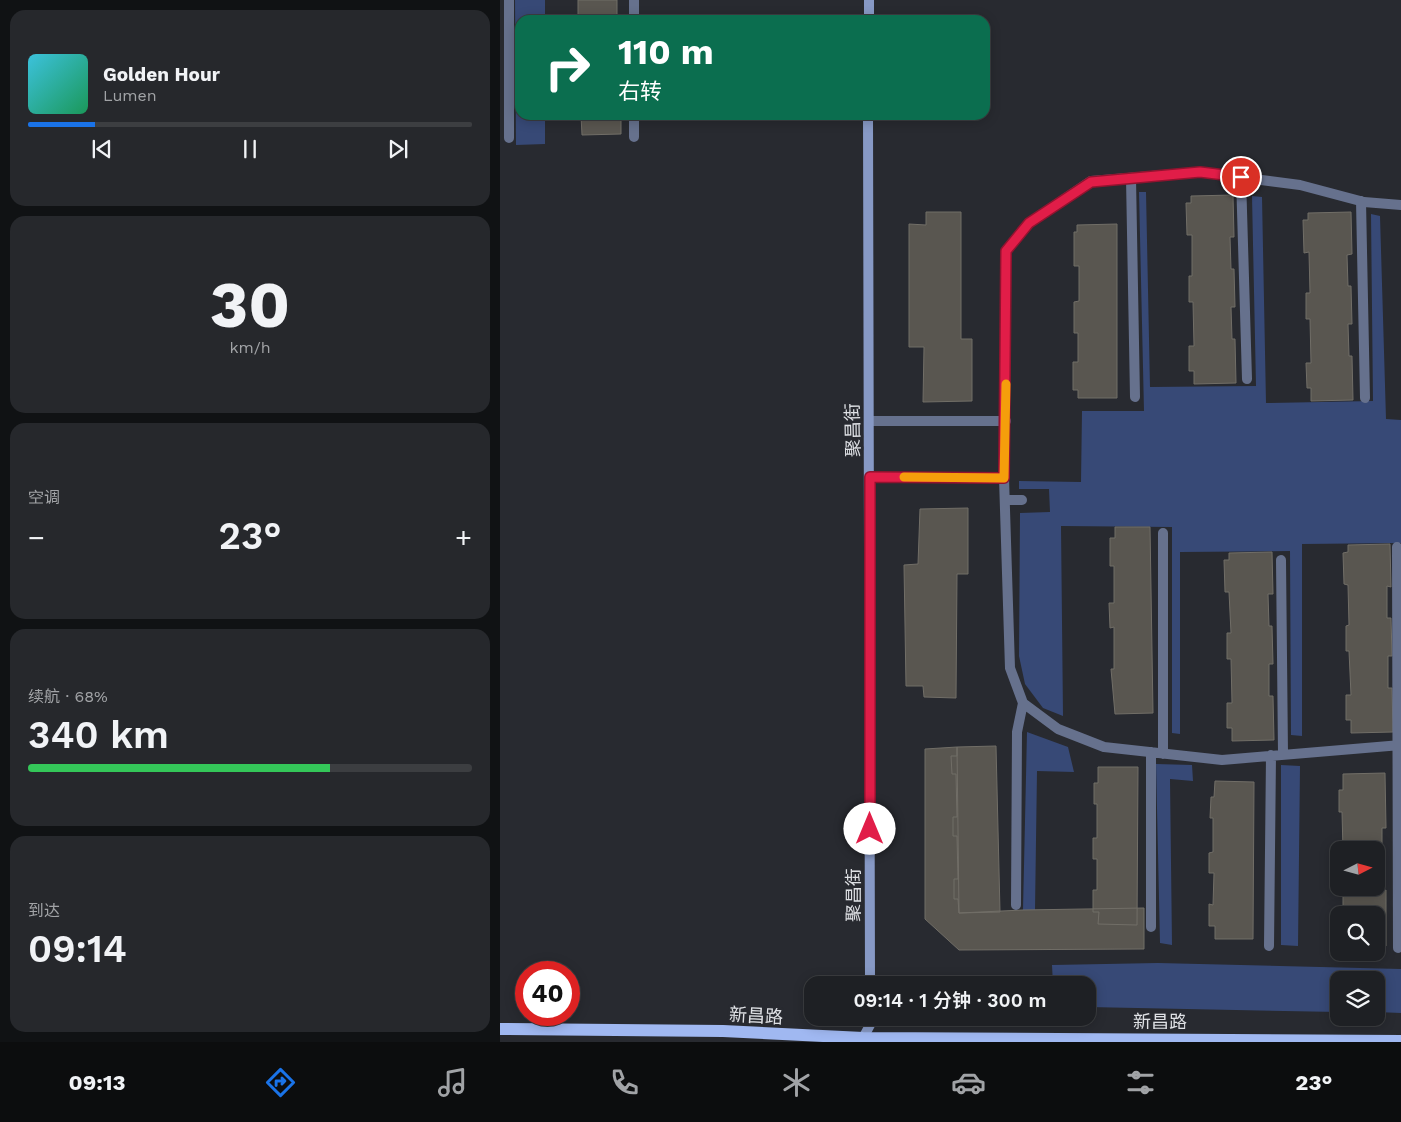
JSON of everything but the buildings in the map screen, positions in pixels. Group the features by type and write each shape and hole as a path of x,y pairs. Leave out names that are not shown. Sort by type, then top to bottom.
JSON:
{"main road":[{"name":"新昌路","path":"500,1029 723,1037 1401,1041"}],"street":[{"path":"869,0 869,15"},
{"name":"聚昌街","path":"868,120 870,976"},
{"path":"863,1038 869,1026"}],"lane":[{"path":"509,0 509,138"},
{"path":"634,0 634,15"},
{"path":"634,120 634,137"},
{"path":"1016,905 1017,732 1023,703 1010,668 1004,478 1006,251 1029,223 1091,182 1200,172 1300,186 1361,201 1401,205"},
{"path":"1241,177 1247,379"},
{"path":"1131,178 1135,397"},
{"path":"1361,201 1365,398"},
{"path":"869,421 1006,421"},
{"path":"870,477 1004,478"},
{"path":"1005,500 1022,500"},
{"path":"1163,533 1163,754"},
{"path":"1397,548 1400,745 1398,948"},
{"path":"1281,560 1283,754"},
{"path":"1023,703 1058,729 1104,747 1163,754 1222,760 1400,745"},
{"path":"1151,752 1151,927"},
{"path":"1270,946 1271,755"}],"shaded area":[{"path":"515,0 545,0 545,15 515,15"},
{"path":"516,120 545,120 545,144 516,145"},
{"path":"1139,192 1146,192 1150,387 1256,386 1252,196 1262,197 1266,403 1373,401 1371,214 1380,216 1386,419 1401,420 1401,543 1302,544 1302,736 1291,735 1290,551 1180,552 1180,734 1172,733 1172,527 1061,526 1063,716 1043,708 1025,684 1019,656 1020,513 1050,512 1049,489 1019,489 1019,481 1081,482 1082,411 1144,411"},
{"path":"1027,732 1068,747 1074,772 1037,771 1035,910 1023,910"},
{"path":"1156,764 1192,765 1193,781 1170,779 1172,945 1160,943"},
{"path":"1281,765 1300,766 1298,946 1281,945"},
{"path":"1158,963 1401,969 1401,1013 1385,1012 1385,971 1330,971 1330,1012 1096,1007 1096,976 1053,976 1052,965"}],"slow traffic":[{"path":"904,477 1004,478 1006,384"}],"route":[{"path":"870,829 870,477 1004,478 1006,251 1029,223 1091,182 1200,172 1241,177"}]}
